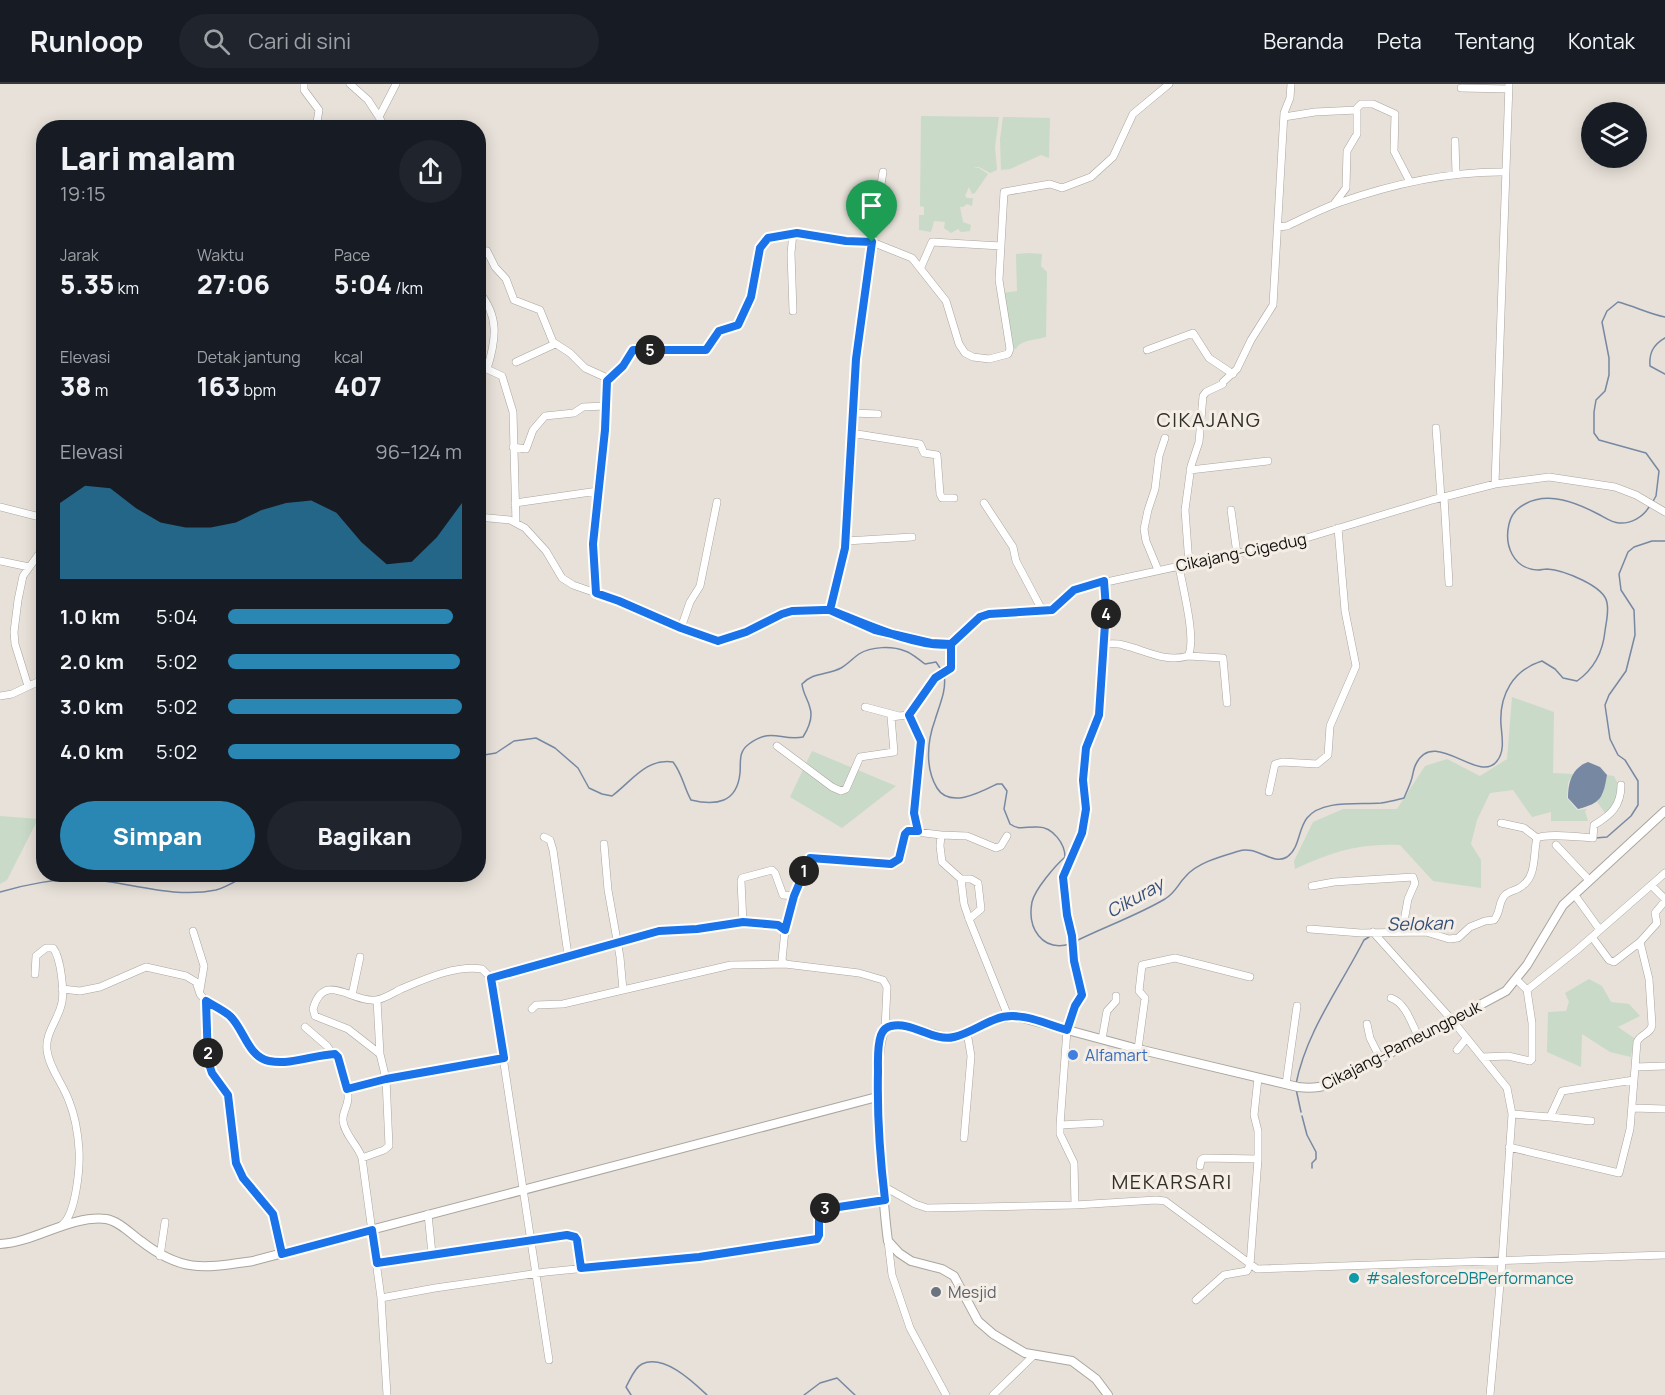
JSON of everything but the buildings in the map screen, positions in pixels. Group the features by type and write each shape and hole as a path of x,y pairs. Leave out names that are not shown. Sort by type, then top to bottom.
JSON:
{"main road":[{"name":"Cikajang-Pameungpeuk","path":"1008,1016 1024,1018 1138,1049 1292,1086 1314,1089 1322,1087 1338,1081 1503,993 1517,980 1557,912 1665,811"},
{"path":"1008,1016 997,1018 949,1038 904,1026 892,1026 882,1033 879,1047 877,1097 888,1241 899,1253 911,1261 942,1269 954,1276 978,1322 993,1334 1019,1351 1072,1361 1096,1379 1108,1395"},
{"path":"0,1244 17,1242 88,1220 109,1220 121,1226 160,1256 197,1267 253,1261 877,1097"}],"street":[{"path":"304,84 304,90 318,108 318,120"},
{"path":"351,84 368,100 381,120"},
{"path":"379,117 396,84"},
{"path":"596,593 592,548 605,430 607,379 620,369 633,350 706,350 719,331 738,325 751,297 762,243 772,236 793,233 846,241 872,242 912,258 947,303 962,349 974,357 989,359 1001,357 1010,351 999,280 1005,191 1050,184 1062,188 1091,177 1113,158 1133,114 1169,84"},
{"path":"1189,564 1185,510 1190,470 1198,447 1203,396 1206,392 1223,384 1233,374 1251,340 1272,308 1284,111 1290,98 1291,84"},
{"path":"1461,88 1509,86 1495,484"},
{"path":"1334,204 1346,188 1347,151 1357,134 1359,105 1368,104 1395,114 1394,151 1410,182"},
{"path":"1284,117 1315,112 1357,110"},
{"path":"1455,141 1456,174"},
{"path":"1278,227 1287,226 1334,204 1410,182 1473,171 1506,172"},
{"path":"830,610 846,542 856,359 883,172"},
{"path":"793,233 791,253 793,311"},
{"path":"921,267 932,242 1001,246"},
{"path":"488,251 495,267 506,279 514,300 540,310 550,338 555,344 570,353 585,368 607,379"},
{"path":"486,303 495,326 494,346 487,369 502,376 513,409 516,523"},
{"path":"1147,350 1193,333 1209,358 1233,374"},
{"path":"516,362 555,344"},
{"path":"513,447 526,449 537,424 547,415 574,414 583,407 605,406"},
{"path":"852,413 878,414"},
{"path":"1436,428 1449,583"},
{"path":"851,433 920,444 924,453 937,454 940,494 945,498 954,498"},
{"path":"1158,570 1146,541 1144,529 1165,438"},
{"path":"1190,470 1268,461"},
{"name":"Cikajang-Cigedug","path":"951,644 980,617 989,614 1052,610 1079,588 1303,539 1443,497 1495,484 1549,477 1592,482 1636,495 1663,511"},
{"path":"515,503 598,491"},
{"path":"681,628 690,602 699,588 717,502"},
{"path":"984,503 1013,547 1016,560 1042,610"},
{"path":"0,507 36,516"},
{"path":"1231,510 1237,554"},
{"path":"486,518 510,520 525,528 546,551 562,578 573,585 718,641 746,632 792,611 830,610 875,630 931,643 951,644 953,665 909,715 891,717 894,752 860,757 846,789 841,791 832,787 777,746"},
{"path":"1269,792 1274,767 1278,762 1317,764 1328,755 1329,728 1356,669 1344,606 1338,528"},
{"path":"846,542 912,537"},
{"path":"28,686 15,644 14,632 21,584 36,558"},
{"path":"0,561 29,567"},
{"path":"1179,566 1190,626 1191,651 1188,656"},
{"path":"1075,1205 1074,1163 1060,1134 1060,1125 1067,1030 1075,1006 1082,995 1067,915 1063,877 1082,833 1086,806 1083,786 1086,750 1099,717 1106,609 1104,581"},
{"path":"1104,644 1123,645 1156,656 1223,658 1227,703"},
{"path":"0,696 12,694 36,682"},
{"path":"865,707 899,716"},
{"path":"909,715 921,741 914,813 918,831"},
{"path":"1310,929 1375,934 1426,932 1449,939 1458,938 1470,927 1494,920 1499,914 1506,894 1525,885 1530,878 1537,838 1544,834 1593,838 1593,825 1605,818 1619,804 1621,786"},
{"path":"1500,823 1524,828 1537,838"},
{"path":"785,964 782,960 785,930 794,896 810,858 891,864 899,859 905,834 908,831 970,837 996,848 1001,846 1007,836"},
{"path":"941,835 942,862 961,879 964,904 969,919 1008,1016"},
{"path":"544,837 550,840 553,850 568,955"},
{"path":"604,844 608,890 623,990"},
{"path":"1556,845 1589,880"},
{"path":"743,922 742,878 772,870 783,895 794,896"},
{"path":"1527,990 1665,873"},
{"path":"1312,886 1334,882 1413,878 1415,883 1408,899 1402,932"},
{"path":"961,879 971,879 978,883 981,909 969,919"},
{"path":"1592,937 1609,960 1614,962 1640,942 1657,923 1655,913 1665,900 1651,885"},
{"path":"1574,894 1599,930"},
{"path":"491,978 659,931 697,929 743,922 778,925 785,930"},
{"path":"193,931 204,966 200,992"},
{"path":"1375,934 1452,1020 1507,1088 1512,1114 1490,1395"},
{"path":"1509,1147 1620,1172 1633,1108 1638,1040 1650,1031 1652,1025 1649,979 1640,942"},
{"path":"35,974 36,956 46,948 53,948 57,956 62,989 61,1007 48,1039 47,1048 51,1065 69,1101 75,1120 80,1152 69,1217 58,1228"},
{"path":"352,995 360,957"},
{"path":"1138,1049 1145,998 1139,991 1142,965 1175,958 1250,977"},
{"path":"531,1009 536,1005 563,1004 731,965 785,964 859,973 883,980 887,987 885,1029"},
{"path":"62,989 80,991 100,987 147,967 191,978 196,982 206,1001 232,1018 255,1052 263,1059 301,1061 332,1053"},
{"path":"380,1054 348,1029 318,1018 314,1014 313,1007 316,1001 328,990 334,989 365,1000 377,1000 432,977 469,968 482,969 491,978 549,1360"},
{"path":"1482,1057 1508,1056 1530,1061 1532,1059 1532,1023 1527,990 1517,980"},
{"path":"1102,1039 1107,1011 1116,1001 1116,996"},
{"path":"1392,998 1402,1006 1419,1038"},
{"path":"362,1158 385,1150 389,1146 386,1079 380,1054 377,1000"},
{"path":"206,1001 208,1061 212,1073 228,1095 236,1163 243,1178 273,1214 282,1254"},
{"path":"1292,1086 1297,1006"},
{"path":"1367,1024 1370,1038 1380,1058"},
{"path":"305,1027 338,1057 347,1089 348,1100 342,1118 349,1137 359,1149 362,1158 381,1298 387,1395"},
{"path":"964,1138 971,1056 968,1032"},
{"path":"1457,1050 1466,1039"},
{"path":"347,1089 386,1079 504,1058"},
{"path":"1635,1067 1665,1066"},
{"path":"1196,1300 1224,1275 1248,1271 1250,1265 1258,1159 1258,1131 1254,1115 1258,1078"},
{"path":"1550,1117 1562,1091 1634,1080"},
{"path":"1633,1108 1665,1109"},
{"path":"1512,1114 1591,1121"},
{"path":"1060,1125 1100,1123"},
{"path":"1200,1166 1200,1160 1204,1158 1258,1159"},
{"path":"883,1186 927,1208 1165,1201 1257,1269 1665,1255"},
{"path":"381,1298 537,1273 699,1257 817,1239 819,1210 885,1200"},
{"path":"428,1214 432,1254"},
{"path":"160,1256 165,1222"},
{"path":"377,1263 567,1235 577,1240 581,1268"},
{"path":"888,1241 892,1275 910,1328 946,1395"},
{"path":"993,1395 1034,1355"}],"green space":[{"path":"921,116 999,117 995,147 997,170 990,173 979,167 973,168 979,168 988,174 975,193 972,194 969,187 965,196 973,198 972,206 967,204 960,207 963,222 971,225 970,231 961,232 958,229 951,233 944,228 945,222 934,221 931,232 919,230 919,215 924,215 924,207 920,206"},
{"path":"1003,117 1050,118 1049,158 1041,155 1010,169 1001,170 1000,139"},
{"path":"1016,254 1042,254 1041,266 1047,272 1046,337 1025,342 1013,349 1002,293 1017,291"},
{"path":"1512,697 1554,712 1553,773 1573,774 1568,783 1567,798 1577,810 1588,809 1585,811 1588,821 1551,821 1551,812 1532,817 1513,790 1490,793 1477,820 1471,844 1481,860 1481,888 1433,881 1400,845 1359,847 1321,858 1295,869 1294,861 1313,822 1343,809 1397,809 1425,766 1447,759 1480,776 1507,759"},
{"path":"812,751 896,786 842,828 790,797"},
{"path":"1607,775 1614,776 1621,790 1616,802 1606,814 1597,802 1603,794"},
{"path":"0,816 36,819 7,880 0,884"},
{"path":"1589,979 1602,986 1611,1002 1629,1004 1640,1016 1618,1027 1634,1038 1631,1057 1610,1052 1582,1034 1581,1067 1547,1052 1548,1012 1566,1011 1569,1002 1565,993"}],"water":[{"path":"1588,762 1600,767 1607,775 1606,783 1596,802 1578,809 1568,798 1569,786 1578,768"}],"waterway":[{"name":"Cikuray","path":"1652,503 1656,496 1659,471 1646,453 1599,440 1594,433 1594,412 1596,400 1605,391 1609,375 1609,358 1602,322 1607,311 1618,302 1665,317"},
{"name":"Selokan","path":"1665,338 1651,353 1650,361 1650,366 1665,374"},
{"name":"Cikuray","path":"1074,942 1165,899 1191,871 1211,860 1245,850 1276,859 1287,857 1297,844 1307,818 1322,808 1342,804 1381,803 1404,798 1415,766 1424,754 1434,751 1445,753 1468,763 1489,767 1497,761 1502,748 1502,704 1505,694 1516,677 1532,665 1542,661 1555,669 1563,678 1577,681 1593,665 1600,652 1608,614 1605,597 1591,585 1563,572 1529,569 1517,561 1509,548 1508,540 1509,524 1513,515 1522,506 1534,500 1553,499 1572,503 1616,523 1623,523 1636,519 1649,507"},
{"name":"Selokan","path":"1595,838 1607,837 1631,816 1638,805 1638,781 1625,760 1618,755 1610,739 1605,705 1609,695 1626,671 1635,635 1634,610 1621,590 1619,574 1628,552 1634,547 1652,541 1665,541"},
{"name":"Cikuray","path":"486,755 496,753 514,741 536,738 555,748 578,768 589,788 612,796 647,767 663,762 673,762 691,800 717,802 724,800 735,791 745,747 764,736 803,737 811,712 802,684 811,677 841,668 864,651 882,648 894,648 908,652 925,664 936,662 942,671"},
{"name":"Cikuray","path":"944,675 944,692 932,728 929,746 930,772 933,780 943,794 957,798 1002,784 1007,791 1004,809 1010,824 1020,828 1043,828 1057,837 1063,847 1065,857 1037,891 1032,902 1032,921 1034,929 1044,941 1060,946 1070,944"},
{"name":"Cikuray","path":"0,892 43,882"},
{"name":"Cikuray","path":"109,882 184,892 216,890 234,882"},
{"name":"Selokan","path":"1296,1084 1307,1046 1364,940 1369,937"},
{"name":"Selokan","path":"1296,1089 1301,1112"},
{"name":"Selokan","path":"1302,1116 1307,1135 1316,1152 1312,1168"},
{"path":"631,1395 626,1387 632,1374 639,1366 650,1362 677,1370 707,1395"},
{"path":"804,1395 820,1383 837,1378 855,1395"}],"place":[{"name":"Alfamart","path":"1073,1055"},
{"name":"#salesforceDBPerformance","path":"1354,1278"},
{"name":"Mesjid","path":"936,1292"}],"district":[{"name":"CIKAJANG","path":"1209,420"},
{"name":"MEKARSARI","path":"1172,1182"}],"route":[{"path":"872,242 846,241 797,233 768,238 760,248 751,297 738,325 719,331 706,350 633,350 626,363 607,381 605,430 593,544 596,593 718,641 746,632 792,611 830,610 855,620 875,630 903,637 931,643 946,645 951,644 980,617 1004,612 1052,610 1074,590 1104,581 1106,609 1099,715 1086,748 1083,786 1086,809 1082,833 1063,877 1074,961 1082,995 1075,1006 1067,1030 1008,1016 997,1018 949,1038 904,1026 892,1026 885,1029 879,1047 877,1097 885,1200 822,1208 818,1213 819,1238 817,1239 699,1257 581,1268 577,1240 571,1235 377,1263 372,1230 282,1254 273,1214 243,1178 236,1163 228,1095 212,1073 208,1061 208,1006 206,1001 232,1018 255,1052 263,1059 301,1061 335,1054 338,1057 347,1089 386,1079 504,1058 491,978 659,931 697,929 743,922 778,925 785,930 794,896 810,858 891,864 899,859 905,834 908,831 918,831 914,813 921,741 909,715 935,678 953,665 951,644 931,643 875,630 830,610 845,548 856,359 872,242"}]}
